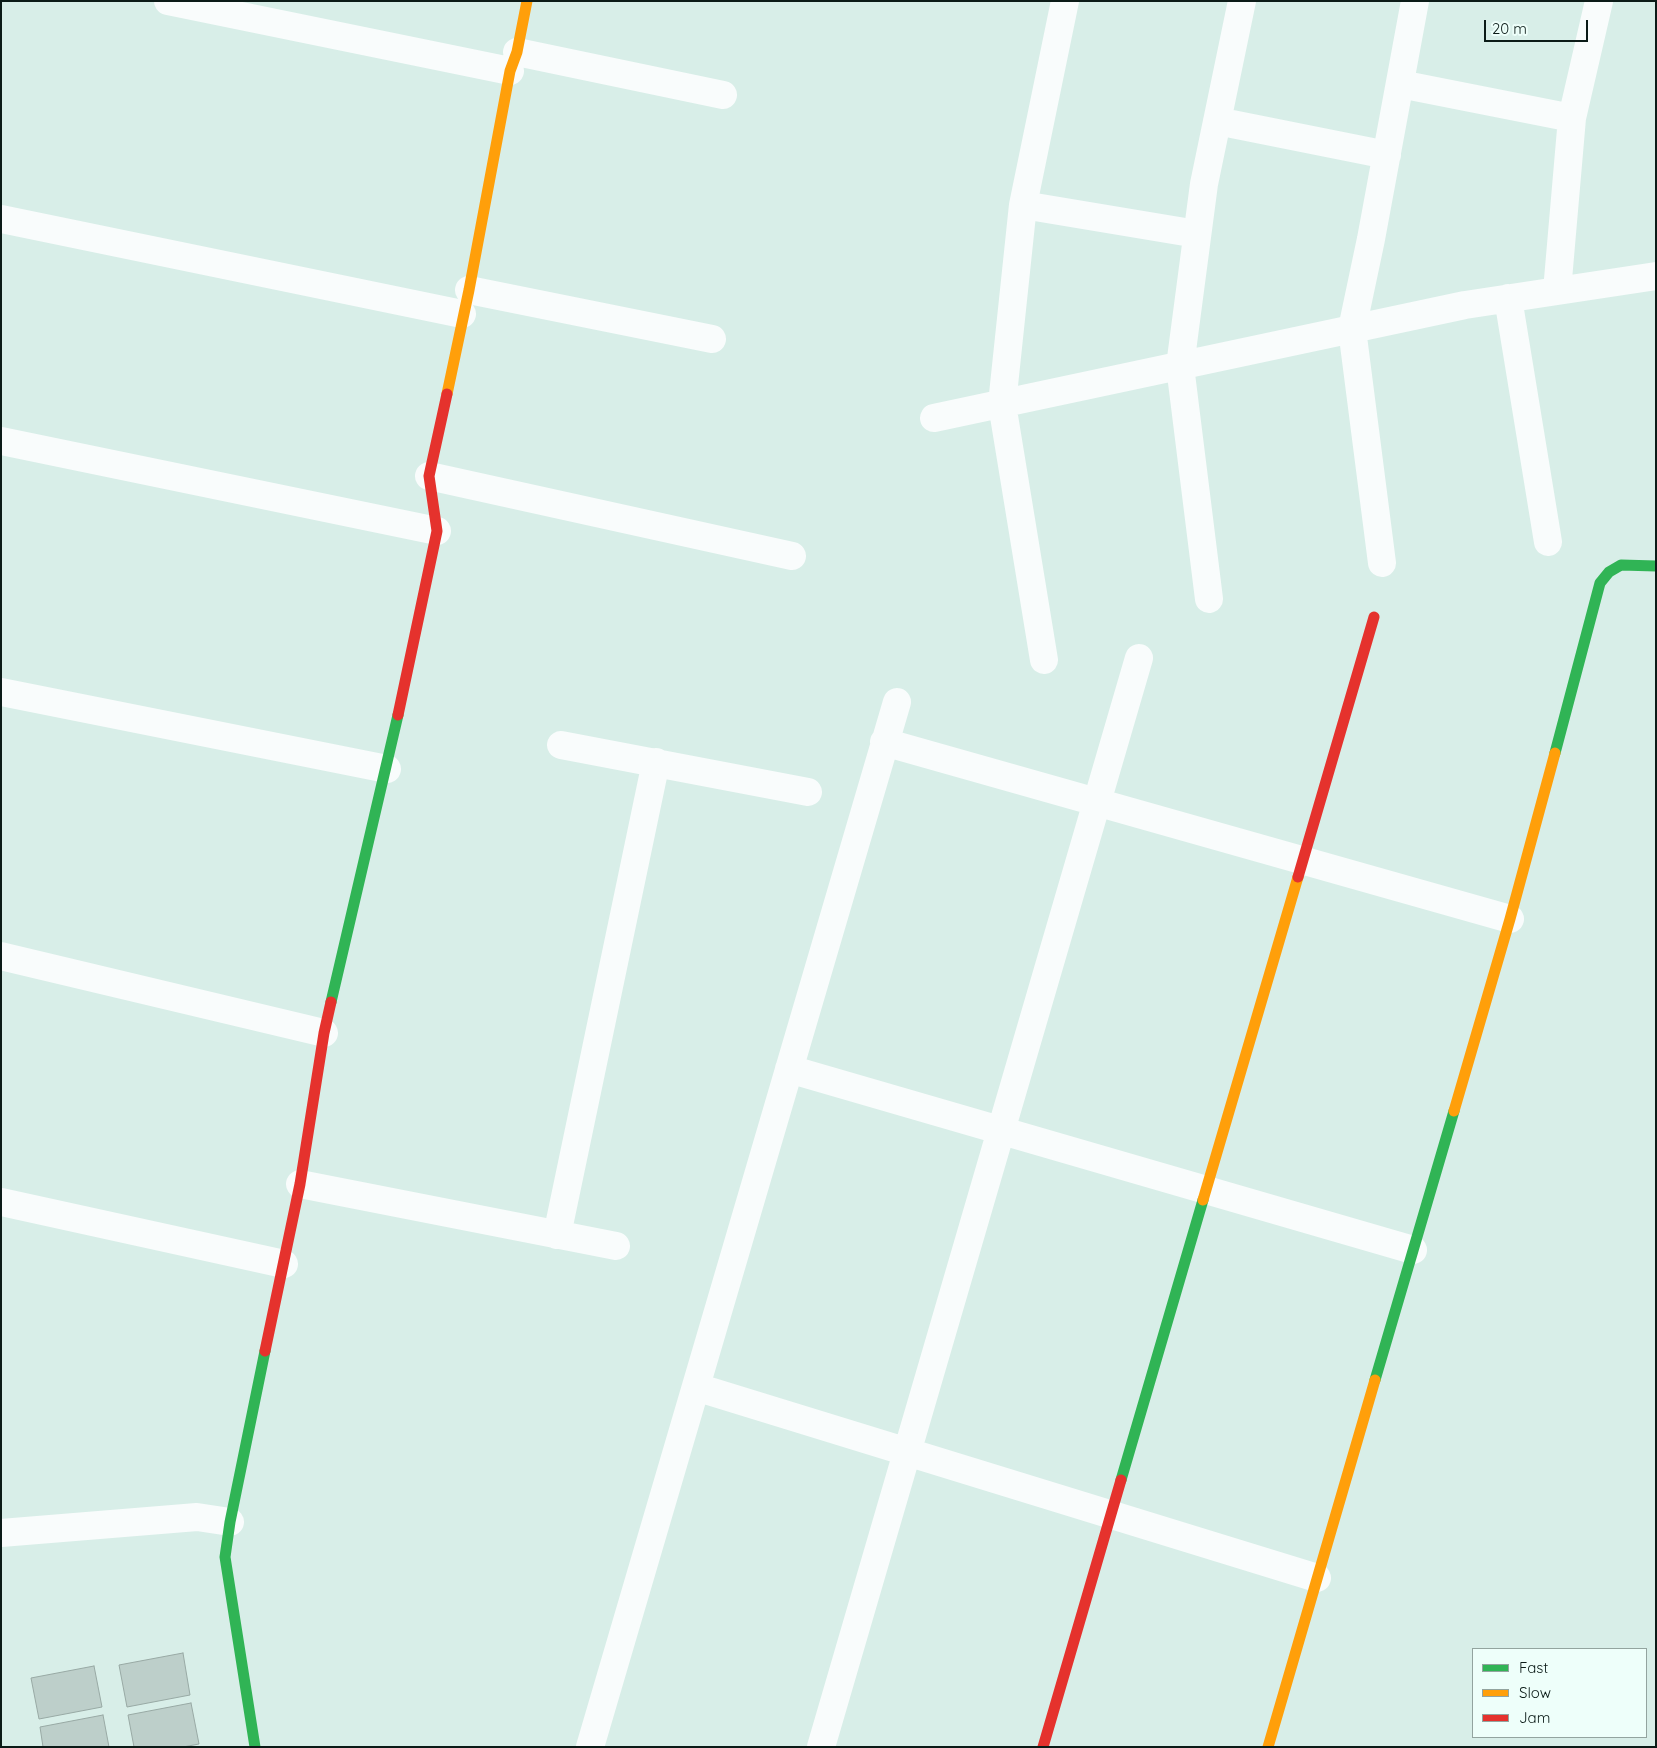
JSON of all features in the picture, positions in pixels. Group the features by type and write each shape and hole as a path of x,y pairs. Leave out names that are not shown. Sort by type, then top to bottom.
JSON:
{"street":[{"path":"168,1 513,62 723,95"},
{"path":"255,1747 225,1557 230,1522 300,1184 324,1033 387,769 437,531 429,476 527,1"},
{"path":"1044,660 1002,404 1023,205 1065,1"},
{"path":"1209,599 1180,366 1204,184 1242,1"},
{"path":"1382,563 1352,329 1387,155 1415,1"},
{"path":"1557,291 1572,118 1599,1"},
{"path":"1400,84 1572,118"},
{"path":"1217,120 1387,155"},
{"path":"1023,205 1197,234"},
{"path":"1,220 466,302 712,339"},
{"path":"934,418 1352,329 1508,298 1656,276"},
{"path":"1508,298 1548,542"},
{"path":"1,441 437,531"},
{"path":"429,476 792,556"},
{"path":"1268,1747 1510,919 1600,583 1609,572 1621,565 1656,566"},
{"path":"1043,1747 1374,617"},
{"path":"820,1747 1139,658"},
{"path":"1,692 387,769"},
{"path":"590,1747 897,702"},
{"path":"884,742 1510,919"},
{"path":"561,744 808,792"},
{"path":"557,1234 656,762"},
{"path":"1,956 324,1033"},
{"path":"789,1069 1413,1250"},
{"path":"300,1184 616,1246"},
{"path":"1,1202 284,1264"},
{"path":"696,1387 1317,1578"},
{"path":"1,1533 197,1517 230,1522"}],"building":[{"path":"183,1653 190,1695 127,1707 119,1665"},
{"path":"94,1666 102,1707 39,1719 31,1678"},
{"path":"191,1703 199,1744 183,1747 134,1747 128,1715"},
{"path":"103,1715 109,1747 43,1747 40,1727"}],"traffic: fast":[{"path":"1555,753 1600,583 1609,572 1621,565 1656,566"},
{"path":"331,1002 398,715"},
{"path":"1375,1380 1454,1111"},
{"path":"1121,1480 1203,1200"},
{"path":"255,1747 225,1557 230,1522 265,1351"}],"traffic: slow":[{"path":"447,394 469,290 510,71 517,52 527,1"},
{"path":"1454,1111 1510,919 1555,753"},
{"path":"1203,1200 1298,877"},
{"path":"1268,1747 1375,1380"}],"traffic: jam":[{"path":"398,715 437,531 429,476 447,394"},
{"path":"1298,877 1374,617"},
{"path":"265,1351 300,1184 324,1033 331,1002"},
{"path":"1043,1747 1121,1480"}]}
